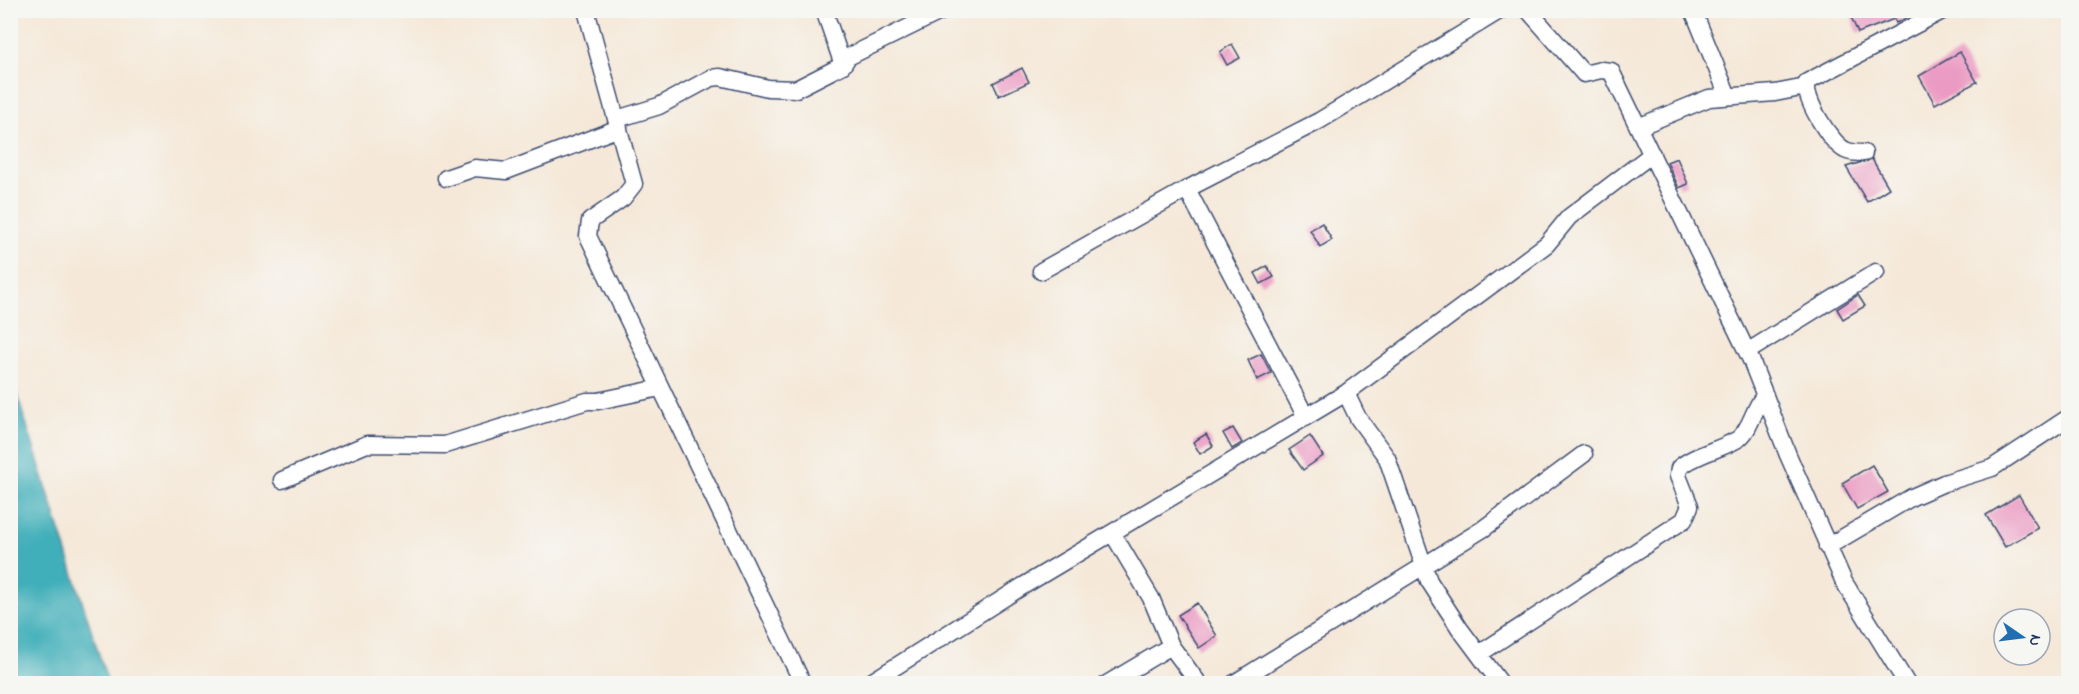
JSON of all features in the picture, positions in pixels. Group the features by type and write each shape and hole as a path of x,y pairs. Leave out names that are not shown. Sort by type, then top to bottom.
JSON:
{"street":[{"path":"586,10 634,184 623,198 590,221 588,236 803,684"},
{"path":"824,10 843,65"},
{"path":"446,178 475,168 506,171 658,106 711,78 720,77 768,88 796,89 843,65 848,57 944,10"},
{"path":"1041,271 1187,189 1319,122 1502,10"},
{"path":"1528,10 1584,74 1601,70 1611,71 1680,217 1748,352 1827,547 1856,602 1907,684"},
{"path":"1693,10 1728,96"},
{"path":"1864,153 1845,150 1837,143 1812,105 1806,87 1810,78 1944,10"},
{"path":"1638,127 1690,104 1728,96 1775,93 1806,87"},
{"path":"868,684 1023,586 1346,393 1547,244 1569,217 1652,154"},
{"path":"1187,189 1306,417"},
{"path":"1748,352 1876,272"},
{"path":"282,480 367,444 445,445 587,401 598,401 660,388"},
{"path":"1346,393 1358,418 1387,458 1423,566 1438,598 1501,684"},
{"path":"1479,654 1684,520 1690,506 1678,476 1679,468 1738,438 1748,427 1755,407 1765,395"},
{"path":"1827,547 1912,497 1944,483 1992,468 2068,418"},
{"path":"1233,684 1482,529 1584,454"},
{"path":"1113,534 1151,598 1171,646 1199,684"},
{"path":"1107,684 1171,646"}],"water":[{"path":"11,375 108,683 11,683"}],"building":[{"path":"1848,10 1913,11 1905,14 1906,18 1896,23 1894,19 1858,33"},
{"path":"1232,44 1240,58 1227,65 1220,52"},
{"path":"1960,52 1977,82 1935,104 1919,76"},
{"path":"1022,68 1029,82 999,96 993,83"},
{"path":"1677,158 1688,184 1679,188 1667,162"},
{"path":"1872,159 1889,188 1867,202 1846,167"},
{"path":"1322,223 1332,240 1320,247 1310,230"},
{"path":"1267,266 1274,277 1261,284 1255,273"},
{"path":"1858,295 1865,306 1843,319 1837,309"},
{"path":"1261,354 1271,373 1257,380 1248,360"},
{"path":"1233,428 1242,443 1232,449 1223,433"},
{"path":"1206,434 1213,446 1200,454 1193,442"},
{"path":"1310,436 1323,456 1303,470 1289,450"},
{"path":"1872,465 1888,492 1857,509 1842,483"},
{"path":"2019,495 2038,528 2005,547 1986,515"},
{"path":"1197,603 1217,636 1199,648 1178,615"}]}
